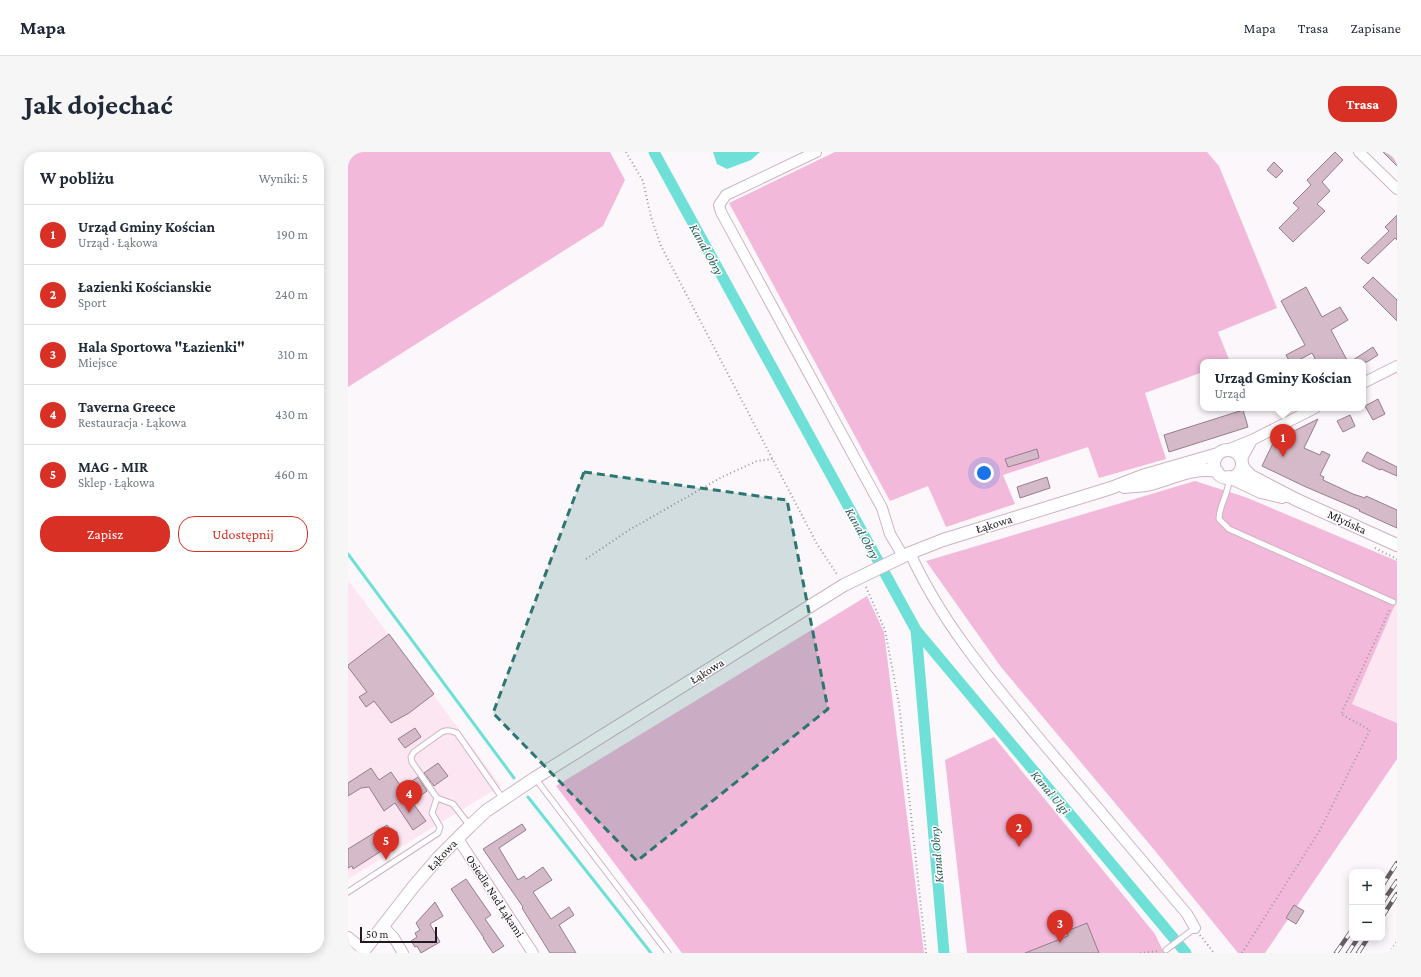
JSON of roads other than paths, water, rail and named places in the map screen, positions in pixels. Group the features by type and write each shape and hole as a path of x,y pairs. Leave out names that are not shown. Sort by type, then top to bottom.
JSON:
{"street":[{"path":"816,152 726,195 719,205 721,212 882,508 890,534 904,556 916,566 947,620 982,670 1187,914 1195,928"},
{"path":"1359,152 1397,189"},
{"path":"1366,382 1397,366"},
{"name":"Łąkowa","path":"348,937 363,951 438,858 470,826 503,799 844,585 904,556 943,540 1111,488 1142,476 1223,452 1252,440 1309,411"},
{"path":"1242,463 1236,452 1223,452 1214,462 1217,471 1224,477 1229,477 1238,473 1252,440"},
{"name":"Młyńska","path":"1242,463 1251,476 1297,500 1397,545"},
{"name":"Łąkowa","path":"1111,488 1145,485 1190,472 1211,470 1217,471"},
{"name":"Młyńska","path":"1229,477 1261,492 1297,500"},
{"name":"Osiedle Nad Łąkami","path":"458,839 533,953"},
{"path":"383,926 394,938 404,953"}],"lane":[{"path":"1229,477 1229,486 1219,512 1220,519 1229,529 1393,602"},
{"path":"470,826 453,804 437,798 412,762 414,752 442,732 451,730 457,733 503,799"},
{"path":"535,778 668,953"},
{"name":"Łąkowa","path":"348,892 438,833 440,827 432,813 437,798"},
{"path":"1168,948 1195,928"}],"water":[{"path":"713,152 760,152 751,160 727,169 717,164"}],"waterway":[{"name":"Kanał Obry","path":"654,152 916,630 944,953"},
{"path":"348,554 514,778"},
{"name":"Kanał Ulgi","path":"916,630 1186,953"},
{"path":"528,797 651,953"}],"railway":[{"path":"1385,881 1397,863"},
{"path":"1385,899 1397,881"},
{"path":"1385,912 1397,894"},
{"path":"1336,953 1349,934"},
{"path":"1348,953 1356,941"},
{"path":"1358,953 1366,941"}],"place":[{"name":"Urząd Gminy Kościan","path":"1283,457"},
{"name":"Taverna Greece","path":"409,813"},
{"name":"Łazienki Kościanskie","path":"1019,847"},
{"name":"MAG - MIR","path":"386,860"},
{"name":"Hala Sportowa \"Łazienki\"","path":"1060,943"}]}
